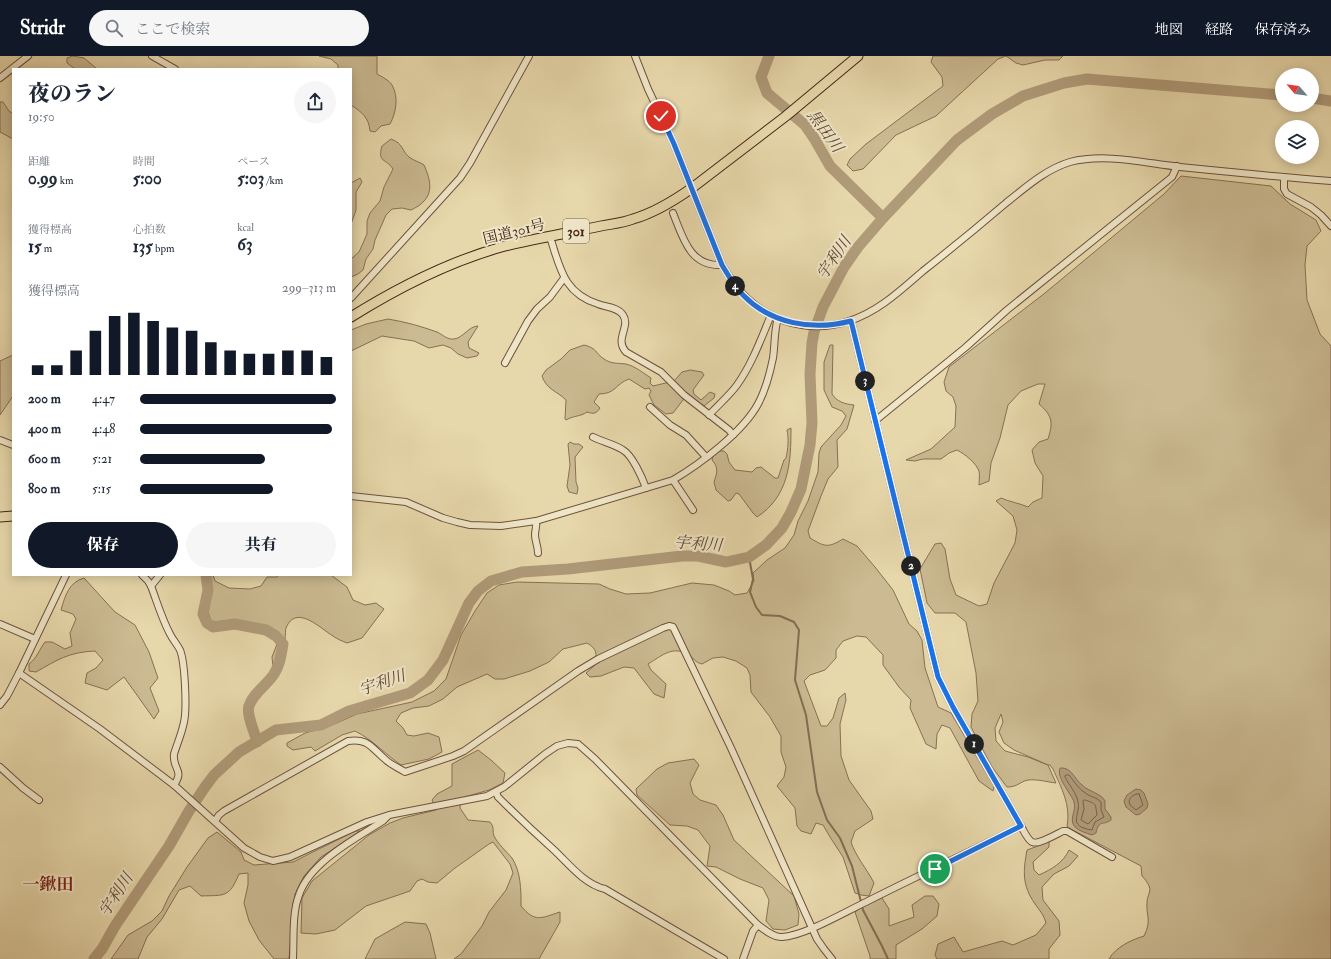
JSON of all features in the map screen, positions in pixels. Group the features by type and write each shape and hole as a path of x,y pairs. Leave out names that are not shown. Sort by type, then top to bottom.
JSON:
{"highway":[{"name":"国道301号","path":"352,316 380,299 416,280 490,251 505,246 634,219 678,197 786,116 858,56"},
{"path":"0,518 12,516"}],"street":[{"path":"13,68 28,56"},
{"path":"152,56 173,68"},
{"path":"352,297 460,178 470,163 529,56"},
{"path":"635,56 692,188 722,265 743,295 755,305 771,315 801,325 837,325 851,321 873,310 1022,190 1048,171 1069,162 1094,158 1284,178 1331,181"},
{"path":"0,78 12,69"},
{"path":"875,421 966,347 1007,310 1172,177 1177,166"},
{"path":"1284,178 1284,189 1288,194 1311,207 1331,226"},
{"path":"673,213 692,254 699,260 711,264 722,265"},
{"path":"550,237 564,278 568,284 580,296 596,304 619,310 624,315 625,322 621,342 622,348 626,352 661,372 684,395 729,430 733,435"},
{"path":"505,363 528,321 537,309 550,297 564,278"},
{"path":"709,415 736,386 745,372 760,343 771,315"},
{"path":"352,496 406,502 443,518 470,524 501,526 536,521 673,480 684,474 733,435 752,414 761,398 773,358 778,318"},
{"path":"851,321 938,677 953,707 1021,826 1032,842 1037,843 1063,831 1068,831 1112,857"},
{"path":"650,407 670,426 686,435 706,457"},
{"path":"593,436 605,443 624,450 629,454 646,488"},
{"path":"0,440 12,445"},
{"path":"673,480 693,510"},
{"path":"536,521 537,525 535,536 538,552"},
{"path":"0,705 7,696 19,673 66,576"},
{"path":"143,576 151,586 169,633 180,650 182,659 185,715 174,755 174,764 179,775 178,780 174,785"},
{"path":"151,586 159,576"},
{"path":"0,624 35,639"},
{"path":"214,820 224,812 348,741 359,740 370,745 386,761 405,772 454,756 473,745 578,671 598,659 669,626 673,627 731,748 813,928 824,949 832,959"},
{"path":"19,673 100,729 174,785 244,848 260,857 273,861 290,857 367,822 389,815 487,796 496,792 557,746 568,743 578,744 595,759 758,926 781,938 813,928 1021,826"},
{"path":"0,767 39,800"},
{"path":"496,792 498,797 523,822 575,871 589,882 605,889 724,959"},
{"path":"293,959 298,896 310,873 321,863 383,821 389,815"},
{"path":"744,959 753,931 758,926"}],"shaded area":[{"path":"73,56 84,58 96,68 74,68 67,63 67,58"},
{"path":"319,56 377,56 377,74 391,83 396,100 394,115 390,124 381,126 375,132 370,131 368,122 364,116 352,106 352,68 338,68 338,65 331,59"},
{"path":"933,56 1006,56 998,59 936,116 896,135 863,169 853,171 847,165 850,159 866,144 943,86 942,77 931,62"},
{"path":"1006,56 1063,56 1059,60 1045,60 1023,65 1016,63"},
{"path":"0,102 3,102 12,113 12,138 0,132"},
{"path":"391,139 400,145 409,157 424,165 430,183 429,193 423,202 413,209 392,209 386,215 375,240 373,249 366,259 363,270 352,277 352,258 359,252 367,234 367,221 370,213 380,201 384,187 393,169 381,158 382,146"},
{"path":"1181,176 1271,186 1290,204 1316,220 1321,231 1307,246 1305,265 1307,300 1320,334 1331,346 1331,959 1109,959 1124,944 1144,936 1148,926 1147,900 1150,889 1148,883 1142,876 1141,866 1067,826 1068,811 1066,803 1059,783 1050,765 1048,765 1056,783 1028,780 1014,786 1007,787 992,767 971,727 972,714 978,701 976,673 966,622 955,613 935,613 927,603 920,569 935,544 941,543 945,549 950,579 956,595 979,606 987,604 994,583 1015,543 1017,530 1013,516 996,501 1001,498 1028,507 1033,502 1042,498 1043,476 1035,463 1032,450 1039,442 1048,439 1051,428 1051,420 1047,412 1039,404 1045,384 1038,384 1021,391 1008,405 1000,438 991,463 989,481 979,485 978,468 970,459 957,450 949,453 941,459 923,459 915,461 906,460 931,449 955,427 956,406 953,397 946,391 944,382 949,367 1045,293 1164,194","holes":["1001,714 1003,722 999,732 1004,743 1014,750 1048,765 1028,757 1005,751 996,741 995,728"]},
{"path":"360,178 362,182 356,192 356,210 352,221 352,182"},
{"path":"388,319 425,328 451,339 460,337 472,328 478,326 468,342 469,348 479,353 477,356 467,358 443,345 429,348 414,341 382,336 352,351 352,330 366,324"},
{"path":"584,345 594,349 601,357 609,362 626,364 636,368 651,378 650,383 653,386 674,381 682,372 690,370 702,372 704,375 693,390 694,394 701,400 710,392 715,394 714,398 704,406 688,396 673,413 666,414 654,405 649,395 651,391 649,388 645,389 629,379 621,383 612,391 605,394 599,394 594,402 600,408 596,412 587,412 566,420 566,400 546,384 542,376 546,370 570,350"},
{"path":"830,345 833,345 832,394 836,399 842,402 854,405 847,429 837,440 838,467 828,479 821,496 808,531 810,538 823,545 834,544 843,539 857,546 893,590 909,624 917,631 922,640 925,668 938,707 951,713 994,786 993,791 979,781 950,728 942,725 937,734 936,749 926,744 910,708 911,700 899,687 883,665 883,655 866,637 857,636 843,641 836,650 836,658 825,670 810,675 804,681 821,726 827,726 833,718 839,698 845,693 846,700 840,724 841,756 849,780 871,811 873,819 855,831 851,842 874,883 869,896 855,893 843,857 823,825 816,823 811,834 801,831 797,826 795,808 777,786 784,777 786,767 781,752 781,736 770,717 751,692 750,675 747,668 736,661 723,657 713,658 702,664 683,652 673,651 668,652 648,664 651,670 666,684 664,698 654,694 634,668 624,667 601,676 590,677 586,673 595,665 596,652 593,647 587,643 563,649 549,662 530,671 504,679 495,679 487,674 457,687 443,699 429,706 413,708 401,713 396,721 407,735 414,736 428,733 439,737 442,752 429,759 401,765 368,739 355,731 342,735 315,751 311,747 293,750 287,746 287,743 305,733 330,726 357,714 412,702 434,691 446,679 461,635 475,611 487,593 499,585 517,582 599,584 626,594 650,593 692,583 714,585 735,595 747,593 754,581 753,573 767,560 785,548 794,535 798,521 808,501 818,472 819,453 821,447 841,425 846,416 842,411 832,407 824,390 824,362"},
{"path":"12,355 12,397 0,415 0,361"},
{"path":"791,428 789,466 786,478 782,489 768,509 757,517 739,494 736,493 731,500 728,501 716,490 714,482 717,473 712,460 713,456 719,451 724,451 727,454 729,462 735,470 752,472 756,468 761,467 775,478 778,478 787,455 787,430"},
{"path":"570,442 579,444 583,447 575,457 576,482 578,488 577,494 569,492 567,486 570,465 568,444"},
{"path":"208,576 213,576 215,581 229,588 250,589 261,586 267,577 332,576 347,587 353,600 365,605 376,603 384,609 362,638 347,643 336,638 309,620 296,618 290,621 286,628 285,656 273,667 272,657 277,644 274,636 255,627 211,621 206,605 210,590"},
{"path":"84,578 115,612 135,625 149,652 158,678 150,688 159,711 154,719 124,677 107,690 85,683 87,673 96,668 103,660 95,651 70,655 57,660 36,672 29,671 29,664 36,657 45,642 52,642 65,649 72,646 70,633 76,619 73,614 61,610 68,590 79,580"},
{"path":"478,750 505,773 503,783 489,790 461,798 460,808 468,820 490,822 492,824 493,834 515,863 520,881 521,906 530,915 539,918 560,912 560,922 539,959 454,959 461,954 482,926 489,912 506,890 513,873 510,864 493,842 455,868 437,883 428,882 422,879 417,881 410,891 366,906 335,930 316,934 301,933 302,898 312,881 369,835 390,823 403,818 436,810 432,800 437,794 452,786 452,764"},
{"path":"694,759 699,765 690,783 693,794 700,800 716,805 723,815 734,840 794,896 799,914 798,925 785,930 773,929 766,921 769,900 763,888 716,867 707,866 710,846 698,830 687,826 670,825 637,795 636,789 657,769 668,763"},
{"path":"355,831 360,831 321,857 304,876 295,894 289,959 274,959 259,940 249,921 244,903 248,885 248,873 239,874 229,891 221,895 201,896 190,886 179,890 162,919 147,937 138,959 111,959 128,935 152,921 162,911 169,896 187,867 208,838 217,832 241,852 244,860 254,865 293,862"},
{"path":"1049,842 1049,847 1033,862 1034,870 1039,875 1057,865 1064,859 1069,850 1078,856 1069,866 1054,874 1042,887 1043,900 1059,921 1060,935 1049,949 1049,959 937,959 935,955 938,944 954,937 963,952 1002,941 1013,945 1036,935 1046,923 1043,915 1031,897 1026,884 1024,872 1027,850"},
{"path":"925,896 933,896 939,904 937,916 922,929 896,945 896,959 870,959 855,912 865,905 882,898 889,909 889,926 914,917 912,905"},
{"path":"405,922 426,924 430,933 436,959 365,959 375,939"}],"water":[{"path":"1060,768 1070,771 1079,783 1101,796 1105,801 1105,809 1111,817 1111,820 1100,824 1096,833 1092,835 1083,832 1073,824 1072,818 1075,805 1062,781 1059,772"},
{"path":"1136,789 1141,790 1144,793 1148,804 1147,808 1140,814 1136,815 1126,807 1124,801 1127,795"}],"waterway":[{"name":"黒田川","path":"769,56 761,77 767,93 805,125 830,166 883,218"},
{"name":"宇利川","path":"94,959 169,846 189,811 214,775 239,752 276,730 321,725 349,711 410,693 428,680 443,660 469,603 478,591 491,581 522,572 568,569 682,556 698,556 726,562 749,557 766,545 782,528 801,489 810,445 812,423 810,374 812,343 814,332 823,307 844,267 858,247 883,218 957,140 992,114 1023,96 1064,83 1087,79 1275,94"},
{"name":"宇利川","path":"1319,99 1331,101"},
{"path":"749,557 753,579 750,592 756,607 762,615 780,616 794,622 799,630 795,680 806,715 817,792 827,820 840,838 852,866 863,910 888,959"},
{"path":"206,576 208,590 203,614 207,623 213,627 235,624 266,630 276,636 283,644 276,671 251,701 248,709 257,742"}],"district":[{"name":"一鍬田","path":"48,884"}],"route":[{"path":"661,116 674,144 722,265 743,295 771,315 801,325 837,325 851,321 938,677 953,707 1021,826 935,869"}]}
